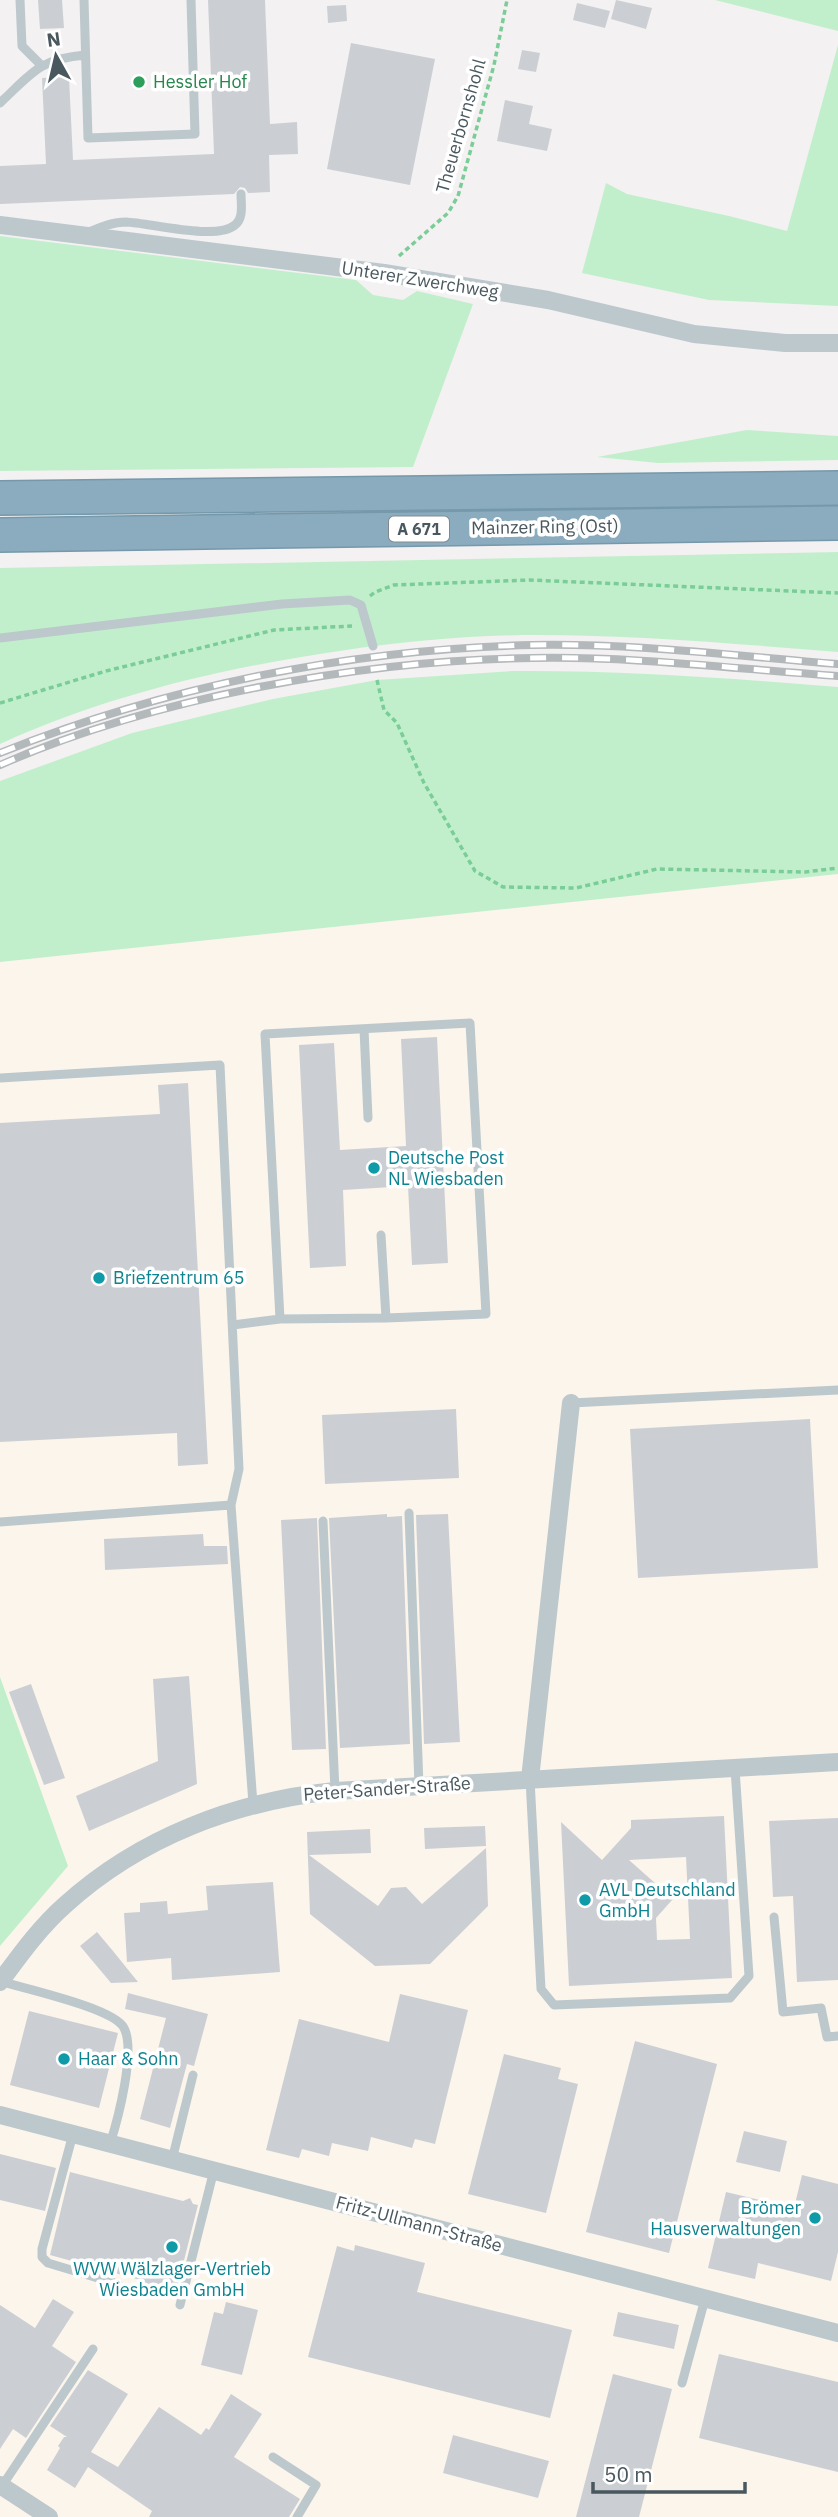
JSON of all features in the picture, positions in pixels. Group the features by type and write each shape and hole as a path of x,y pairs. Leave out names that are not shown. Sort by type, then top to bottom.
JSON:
{"highway":[{"name":"Mainzer Ring (Ost)","path":"0,498 838,488"},
{"name":"Mainzer Ring (Ost)","path":"0,535 838,523"}],"street":[{"name":"Unterer Zwerchweg","path":"0,225 384,273 548,300 694,334 785,343 838,343"},
{"path":"530,1779 571,1403"},
{"name":"Peter-Sander-Straße","path":"0,1982 30,1942 64,1906 90,1884 144,1849 185,1827 253,1804 335,1791 838,1762"},
{"name":"Fritz-Ullmann-Straße","path":"0,2115 838,2333"},
{"path":"1,2486 49,2517"}],"lane":[{"path":"20,0 22,46 41,65"},
{"path":"84,0 88,138 195,134 191,0"},
{"path":"0,103 41,65 64,57 85,55"},
{"path":"81,235 123,222 210,232 225,230 235,225 241,216 241,194"},
{"path":"0,638 282,604 350,600 361,605 373,646"},
{"path":"233,1325 279,1319 486,1314 470,1023 265,1034 279,1319"},
{"path":"364,1029 368,1118"},
{"path":"0,1077 220,1065 239,1469 231,1505 253,1804"},
{"path":"381,1235 386,1318"},
{"path":"571,1403 838,1390"},
{"path":"0,1522 231,1505"},
{"path":"410,1513 419,1786"},
{"path":"323,1521 335,1791"},
{"path":"530,1779 541,1989 554,2006 730,1998 749,1976 735,1769"},
{"path":"774,1917 783,2012 821,2008 827,2037 838,2036"},
{"path":"0,1982 109,2014 124,2027 128,2045 127,2069 110,2144"},
{"path":"172,2160 193,2075"},
{"path":"73,2134 41,2249 42,2257 48,2263 118,2284"},
{"path":"180,2305 214,2171"},
{"path":"682,2383 705,2299"},
{"path":"1,2486 93,2349"},
{"path":"273,2457 316,2485 297,2517"}],"path":[{"name":"Theuerbornshohl","path":"384,273 448,213 458,196 494,65 507,0"},
{"path":"361,605 375,592 394,586 529,580 838,593"},
{"path":"0,703 106,671 274,630 366,625"},
{"path":"377,680 384,710 397,723 424,783 475,871 503,887 576,888 657,869 805,872 838,868"}],"shaded area":[{"path":"838,738 838,2517 0,2517 0,885"}],"green space":[{"path":"715,0 838,0 838,31"},
{"path":"838,45 838,306 709,300 582,273 606,183 627,194 787,231"},
{"path":"0,236 356,280 373,295 403,300 417,291 473,304 413,467 0,471"},
{"path":"747,430 838,436 838,460 658,463 597,457"},
{"path":"838,552 838,652 687,640 575,635 489,636 393,644 301,657 213,674 126,697 42,726 0,744 0,568"},
{"path":"512,671 634,673 838,687 838,874 0,962 0,781 132,733 273,699 377,680"},
{"path":"0,1677 68,1866 0,1946"}],"building":[{"path":"38,0 62,0 64,28 40,29"},
{"path":"208,0 265,0 270,124 297,122 298,154 269,155 270,192 248,193 245,188 240,187 234,194 0,204 0,166 46,164 42,78 69,77 73,160 214,154"},
{"path":"616,0 652,8 646,29 611,19"},
{"path":"577,3 610,11 605,28 573,20"},
{"path":"346,5 347,21 328,23 327,6"},
{"path":"351,43 435,59 410,185 327,169"},
{"path":"522,50 540,53 536,72 518,69"},
{"path":"505,100 533,106 529,124 552,129 547,151 497,141"},
{"name":"Deutsche Post NL Wiesbaden","path":"437,1037 448,1263 412,1265 408,1186 343,1190 346,1266 310,1268 299,1045 334,1043 340,1150 406,1146 401,1039"},
{"name":"Briefzentrum 65","path":"188,1083 208,1464 178,1466 177,1433 0,1442 0,1123 160,1114 158,1085"},
{"path":"456,1409 459,1478 325,1484 322,1415"},
{"path":"810,1419 818,1568 638,1578 630,1429"},
{"path":"387,1514 387,1517 402,1516 410,1744 340,1748 329,1518"},
{"path":"448,1514 460,1742 424,1744 416,1515"},
{"path":"317,1518 326,1749 292,1750 281,1520"},
{"path":"203,1534 204,1546 227,1546 228,1564 105,1570 104,1539"},
{"path":"189,1676 197,1784 89,1831 76,1796 158,1761 153,1679"},
{"path":"31,1684 65,1778 44,1785 9,1692"},
{"name":"AVL Deutschland GmbH","path":"724,1816 732,1978 569,1986 561,1822 602,1860 631,1828 631,1820","holes":["686,1857 690,1939 657,1940 656,1918 673,1899 629,1860"]},
{"path":"838,1818 838,1980 797,1982 793,1896 773,1897 769,1821"},
{"path":"485,1826 486,1846 425,1849 424,1828"},
{"path":"370,1829 371,1853 309,1855 378,1906 391,1888 406,1887 422,1904 486,1848 488,1906 430,1964 375,1966 310,1914 307,1832"},
{"path":"273,1882 280,1972 172,1980 171,1958 127,1962 124,1913 140,1912 140,1903 167,1901 168,1914 208,1910 206,1886"},
{"path":"97,1932 138,1982 111,1983 80,1946"},
{"path":"128,1993 208,2014 194,2066 187,2064 170,2128 140,2119 166,2018 125,2009"},
{"path":"400,1994 468,2010 435,2144 415,2139 412,2148 371,2137 368,2151 332,2143 329,2156 302,2149 299,2158 266,2150 299,2019 389,2042"},
{"name":"Haar & Sohn","path":"29,2011 118,2033 99,2108 10,2085"},
{"path":"635,2041 717,2064 669,2253 586,2232"},
{"path":"504,2054 561,2068 558,2079 578,2084 546,2213 468,2194"},
{"path":"744,2131 787,2141 780,2172 736,2162"},
{"path":"0,2154 56,2168 45,2211 0,2200"},
{"path":"70,2172 183,2201 190,2198 193,2204 198,2205 175,2296 143,2288 144,2281 50,2255"},
{"path":"802,2175 838,2184 838,2252 831,2281 758,2263 755,2279 708,2268 726,2192 794,2208"},
{"path":"355,2245 425,2263 417,2292 572,2330 550,2418 308,2357 337,2246 354,2251"},
{"path":"53,2299 74,2312 52,2346 76,2362 26,2438 13,2429 0,2449 0,2305 35,2328"},
{"path":"226,2302 258,2310 242,2375 201,2365 214,2312 223,2314"},
{"path":"618,2312 679,2325 674,2349 613,2336"},
{"path":"719,2354 838,2382 838,2472 699,2438"},
{"path":"88,2370 128,2394 91,2452 118,2467 159,2407 201,2435 206,2428 209,2430 231,2394 262,2414 234,2457 300,2499 289,2517 149,2517 152,2511 88,2467 75,2488 47,2470 60,2448 58,2446 64,2437 67,2437 50,2426"},
{"path":"613,2374 672,2389 639,2517 576,2517"},
{"path":"453,2435 549,2461 538,2498 443,2473"}],"railway":[{"path":"0,753 63,729 194,690 328,663 396,654 464,648 570,645 685,651 838,664"},
{"path":"0,765 61,741 192,702 261,687 399,666 467,660 570,658 838,676"}],"place":[{"name":"Hessler Hof","path":"139,82"},
{"name":"Deutsche Post NL Wiesbaden","path":"374,1168"},
{"name":"Briefzentrum 65","path":"99,1278"},
{"name":"AVL Deutschland GmbH","path":"585,1900"},
{"name":"Haar & Sohn","path":"64,2059"},
{"name":"Brömer Hausverwaltungen","path":"815,2218"},
{"name":"WVW Wälzlager-Vertrieb Wiesbaden GmbH","path":"172,2247"}]}
